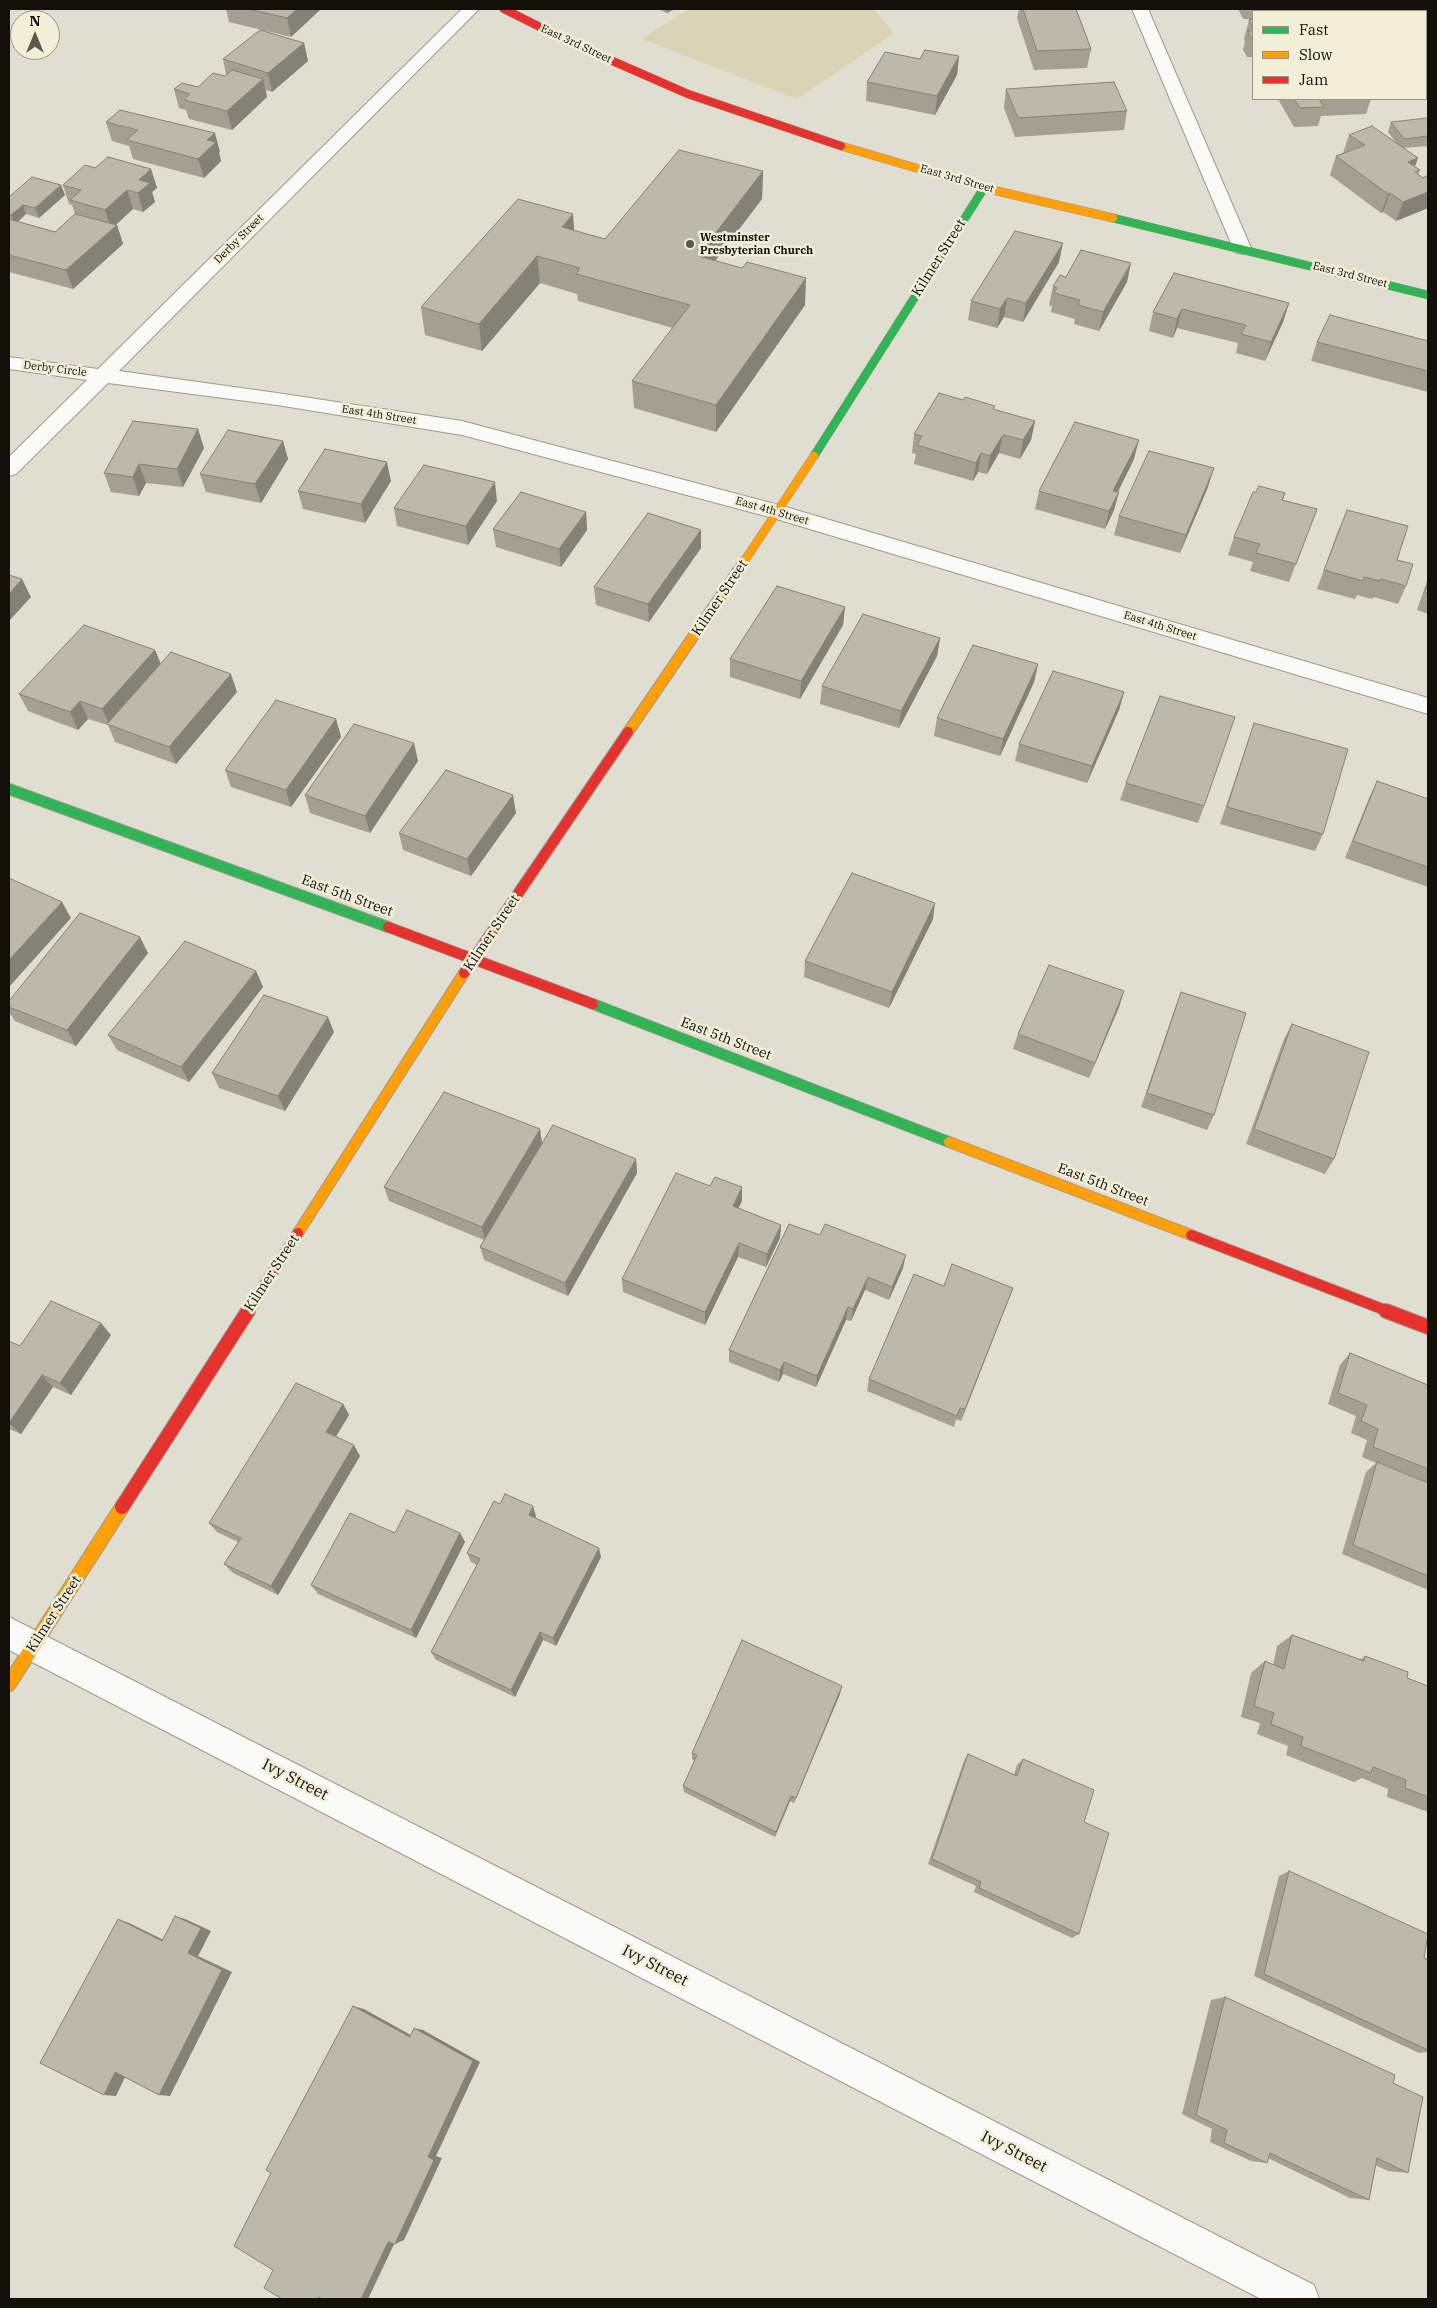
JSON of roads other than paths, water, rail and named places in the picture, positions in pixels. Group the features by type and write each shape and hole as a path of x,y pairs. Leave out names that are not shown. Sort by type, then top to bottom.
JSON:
{"street":[{"name":"Derby Street","path":"9,469 101,375 471,9"},
{"name":"East 3rd Street","path":"504,9 576,45 688,94 835,144 984,188 1242,248 1428,294"},
{"path":"1140,9 1242,248"},
{"name":"Kilmer Street","path":"9,1684 21,1639 474,958 778,512 984,188"},
{"name":"Derby Circle","path":"9,363 101,375"},
{"name":"East 4th Street","path":"101,375 462,428 778,512 1428,706"},
{"name":"East 5th Street","path":"9,789 474,958 1428,1327"},
{"name":"Ivy Street","path":"21,1639 1300,2299"}],"place":[{"name":"Westminster Presbyterian Church","path":"690,244"}]}
